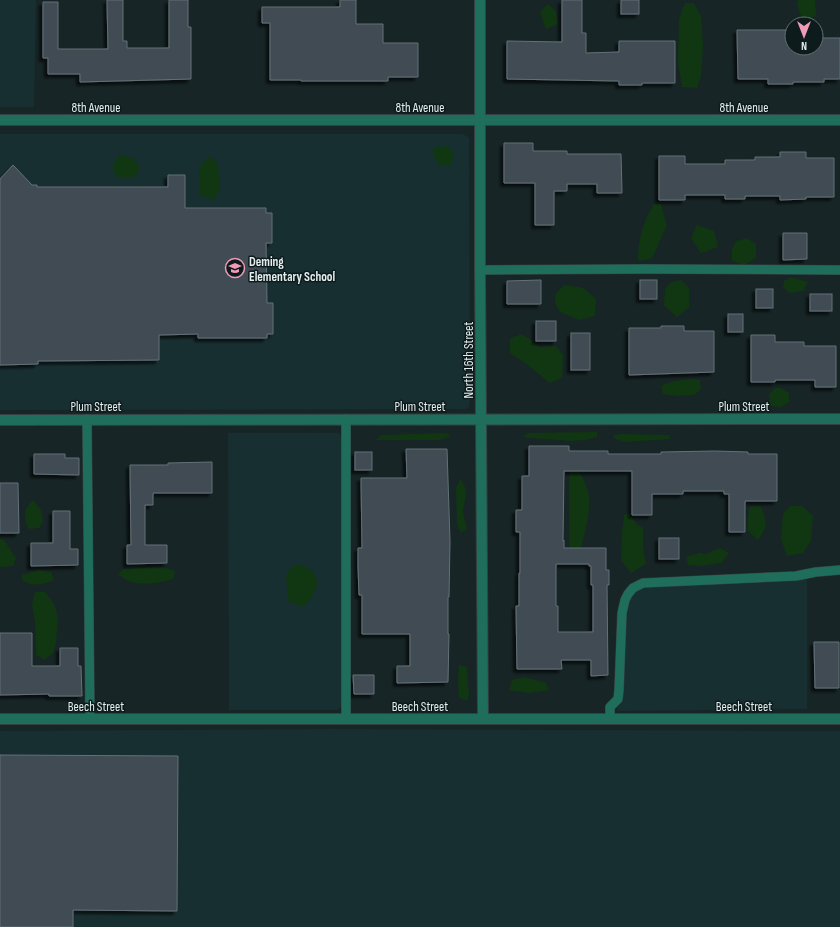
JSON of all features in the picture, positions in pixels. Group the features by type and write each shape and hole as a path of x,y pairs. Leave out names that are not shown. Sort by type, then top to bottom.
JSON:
{"street":[{"name":"North 16th Street","path":"480,0 483,719"},
{"name":"8th Avenue","path":"0,120 840,120"},
{"name":"Plum Street","path":"0,420 840,419"},
{"name":"Beech Street","path":"0,719 840,719"}],"lane":[{"path":"480,270 840,270"},
{"path":"87,419 90,719"},
{"path":"346,419 346,719"},
{"path":"610,719 610,707 618,699 619,694 622,613 625,600 633,588 643,583 796,576 816,572 840,570"}],"shaded area":[{"path":"0,0 36,0 34,107 0,107"},
{"name":"Deming Elementary School","path":"0,134 462,134 467,136 469,138 469,407 465,409 0,410"},
{"path":"228,433 338,433 341,436 342,702 341,707 337,710 229,710"},
{"path":"807,577 807,709 617,711 625,614 628,601 635,591 644,586"},
{"path":"333,729 840,731 840,927 0,927 0,731"}],"green space":[{"path":"798,0 815,0 816,16 801,16 797,5"},
{"path":"685,3 694,3 701,17 703,45 701,76 697,88 682,87 678,63 679,19"},
{"path":"548,4 556,11 558,24 546,29 540,12"},
{"path":"448,146 454,155 451,165 440,166 433,156 434,147"},
{"path":"119,155 133,158 140,169 134,177 117,177 112,167"},
{"path":"210,156 218,164 220,190 214,200 200,195 199,167"},
{"path":"654,204 661,204 667,226 651,259 638,261 642,231"},
{"path":"697,225 714,231 718,247 701,253 691,238"},
{"path":"747,238 756,244 756,258 744,265 732,261 732,249 736,241"},
{"path":"791,277 808,282 803,291 789,293 783,287 784,281"},
{"path":"681,280 689,288 689,307 677,317 664,305 665,289 671,282"},
{"path":"565,285 583,288 596,299 595,316 579,320 560,312 555,297"},
{"path":"521,334 530,339 539,347 556,346 563,355 562,378 550,383 510,353 510,339"},
{"path":"692,379 700,380 701,389 694,395 677,396 663,394 661,386 674,381"},
{"path":"775,388 781,388 789,393 789,402 781,407 770,406 769,394"},
{"path":"597,432 597,437 586,440 571,441 522,437 528,433"},
{"path":"447,433 451,436 440,440 376,440 380,435"},
{"path":"613,435 669,435 670,439 625,442 615,439"},
{"path":"571,469 579,470 589,497 588,517 579,554 571,554 569,542 569,478"},
{"path":"460,479 466,491 463,510 467,529 461,533 457,524 456,488"},
{"path":"33,500 41,510 43,521 39,528 29,529 25,513 27,507"},
{"path":"790,506 802,506 813,516 811,540 803,553 787,556 781,539 783,514"},
{"path":"750,507 761,507 766,521 765,528 758,540 748,531 748,516"},
{"path":"630,513 636,524 643,528 643,546 646,564 631,573 621,560 624,515"},
{"path":"0,539 4,540 16,558 13,566 0,567"},
{"path":"720,548 729,553 721,563 699,566 688,565 686,557 699,553 706,554"},
{"path":"301,565 313,571 318,583 310,600 303,607 288,601 286,576 292,566"},
{"path":"163,567 175,571 173,579 144,584 130,581 118,574 124,569"},
{"path":"39,570 51,572 54,580 45,583 30,584 22,580 22,575"},
{"path":"35,592 45,592 54,604 58,617 56,644 53,653 44,660 36,655 35,623 32,605"},
{"path":"459,665 467,667 469,694 467,701 459,698"},
{"path":"524,677 546,683 549,690 529,693 509,690 512,680"}],"building":[{"path":"107,0 123,0 123,41 127,41 127,48 169,48 169,0 188,0 188,27 191,27 191,79 80,82 80,74 48,74 48,58 43,58 43,2 58,2 58,49 108,49"},
{"path":"340,0 356,0 356,24 383,24 383,43 418,43 418,77 388,77 388,81 270,80 270,23 262,23 262,7 340,7"},
{"path":"562,0 582,0 582,33 586,33 586,53 619,52 619,41 675,41 675,83 619,85 619,81 507,79 507,41 562,42"},
{"path":"621,0 639,0 639,14 621,14"},
{"path":"737,30 784,30 784,56 824,56 824,38 840,38 840,79 824,79 824,82 768,84 768,79 738,79"},
{"path":"504,143 533,143 533,151 567,151 567,154 621,154 622,193 597,193 597,184 567,184 567,191 554,191 554,225 535,225 535,183 504,183"},
{"path":"780,152 806,152 806,158 834,158 834,197 806,197 806,199 780,200 780,196 745,196 745,199 725,199 725,195 685,195 685,200 659,200 659,156 685,156 685,164 725,164 725,160 755,160 755,157 780,157"},
{"path":"13,165 32,185 37,185 37,187 168,187 168,175 185,175 185,208 266,208 266,213 272,213 272,243 266,243 267,303 273,303 273,334 267,334 267,338 198,338 198,334 159,335 159,360 38,361 38,364 0,365 0,179"},
{"path":"783,233 807,233 807,259 783,260"},
{"path":"541,280 541,304 507,304 507,281"},
{"path":"640,280 657,280 657,299 640,299"},
{"path":"756,289 773,289 773,308 756,308"},
{"path":"810,294 832,294 832,311 810,311"},
{"path":"728,314 743,314 743,332 728,332"},
{"path":"536,321 556,321 556,341 536,341"},
{"path":"661,326 684,326 684,331 714,331 714,372 629,375 629,328 661,328"},
{"path":"571,333 590,333 590,370 571,370"},
{"path":"751,335 775,335 775,342 804,342 804,346 836,346 836,387 815,387 815,380 775,380 775,382 751,382"},
{"path":"529,446 569,446 569,451 608,451 608,454 661,454 661,452 715,451 748,452 748,454 777,454 777,501 745,501 745,532 729,532 729,494 724,494 724,491 683,491 683,494 652,494 652,515 632,515 632,471 564,471 564,548 606,548 606,570 609,570 609,585 607,585 608,675 591,676 591,660 561,660 562,669 517,669 516,606 519,606 520,532 516,532 516,510 522,510 522,476 529,476","holes":["556,564 589,564 589,566 591,566 591,585 593,585 593,632 558,632 558,606 556,606"]},
{"path":"406,449 447,449 450,541 448,597 448,682 397,683 397,666 410,666 410,634 362,634 362,595 359,595 358,566 358,548 362,548 361,478 407,478"},
{"path":"355,452 372,452 372,470 355,470"},
{"path":"34,454 65,454 65,458 79,458 79,475 34,474"},
{"path":"212,462 212,493 153,493 153,505 145,505 145,545 167,545 167,563 127,564 127,545 131,545 130,465 168,465 168,463"},
{"path":"0,483 18,483 19,533 0,533"},
{"path":"53,511 70,511 70,549 78,549 78,565 31,566 31,543 53,543"},
{"path":"659,538 679,538 679,559 659,559"},
{"path":"0,633 32,633 32,666 60,666 60,648 78,648 78,666 81,666 82,696 49,696 49,694 0,695"},
{"path":"814,642 839,642 839,688 815,688"},
{"path":"353,675 374,675 374,694 354,694"},
{"path":"0,755 178,756 177,911 73,910 73,927 0,927"}],"place":[{"name":"Deming Elementary School","path":"235,268"}]}
